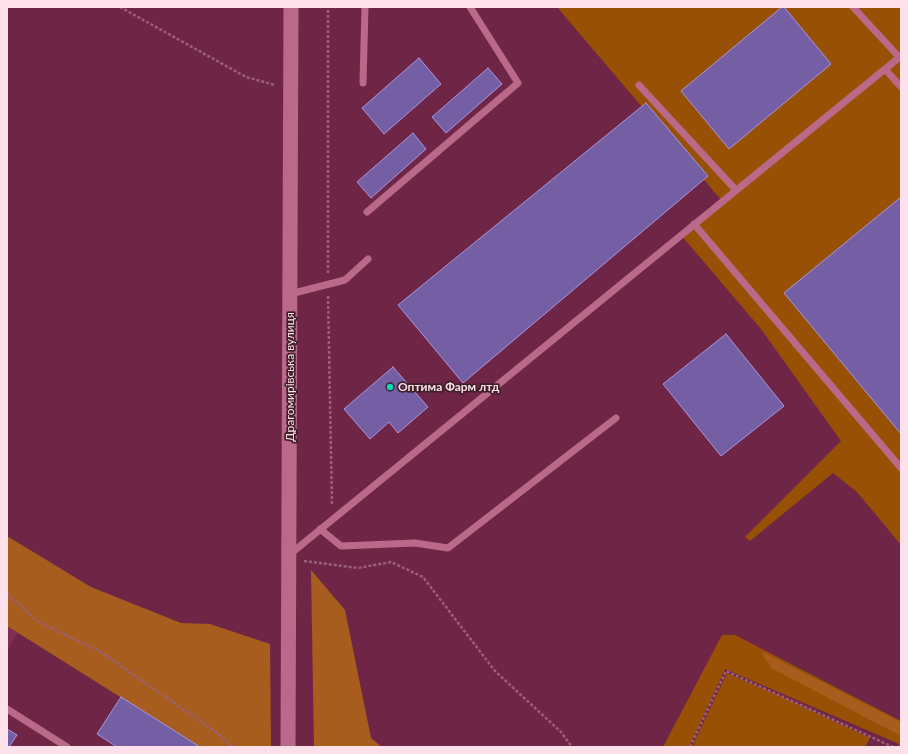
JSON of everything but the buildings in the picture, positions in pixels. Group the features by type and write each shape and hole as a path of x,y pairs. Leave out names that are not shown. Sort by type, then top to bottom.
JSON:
{"street":[{"name":"Драгомирівська вулиця","path":"288,747 291,7"}],"lane":[{"path":"363,83 365,7"},
{"path":"367,212 518,83 470,7"},
{"path":"289,555 900,57 853,7"},
{"path":"886,69 901,87"},
{"path":"639,86 736,190"},
{"path":"694,224 901,468"},
{"path":"290,294 345,280 368,259"},
{"path":"320,529 341,546 414,543 448,548 616,418"},
{"path":"7,709 67,747"}],"path":[{"path":"120,7 246,78 291,90"},
{"path":"328,7 328,284 332,520"},
{"path":"289,555 307,563 358,568 391,562 423,577 495,671 560,732 572,747"},
{"path":"7,594 39,622 99,651 215,731 233,747"},
{"path":"690,747 726,671 893,747"}],"shaded area":[{"path":"557,7 901,7 901,545 857,492 833,473 750,541 745,537 841,441 761,329 681,235 722,201"},
{"path":"7,536 91,587 181,623 210,624 270,644 271,747 200,747 7,626"},
{"path":"311,570 345,610 371,738 382,747 314,747"},
{"path":"7,626 18,633 7,650"},
{"path":"722,635 735,635 901,721 901,747 897,743 725,669 689,747 663,747"},
{"path":"761,651 901,722 901,736 771,668"},
{"path":"727,673 870,738 865,747 692,747"}],"place":[{"name":"Оптима Фарм лтд","path":"390,387"}]}
